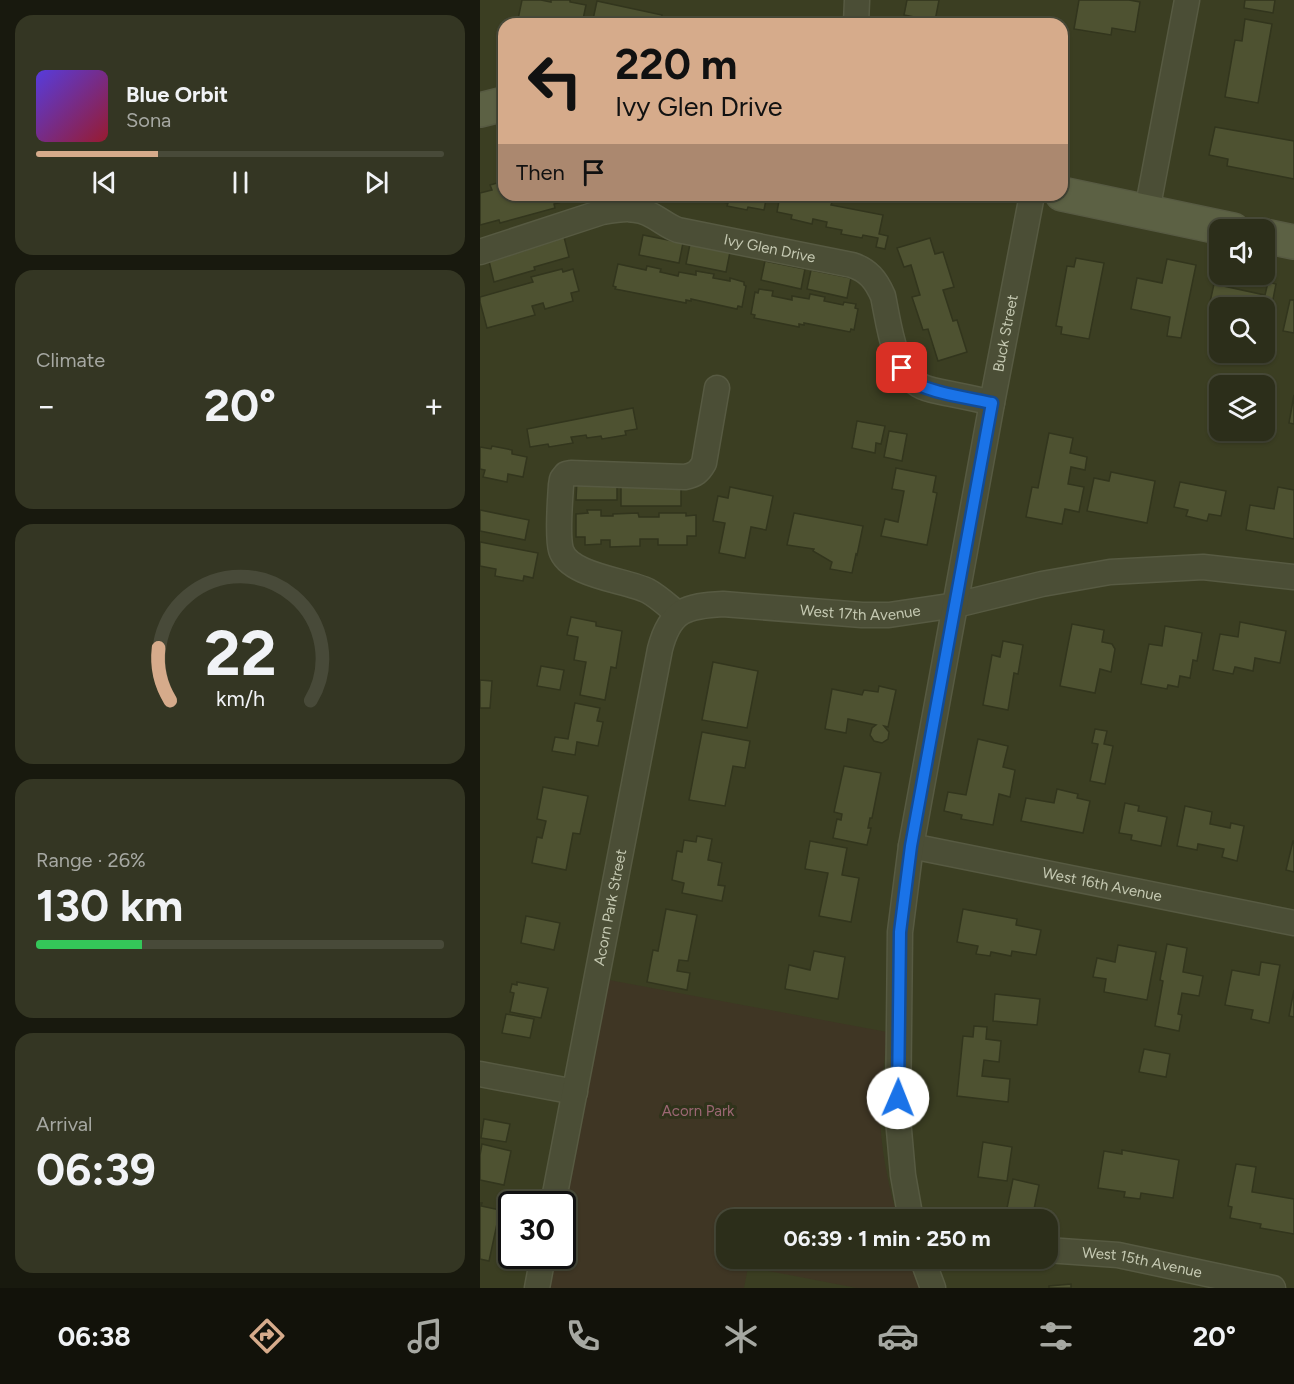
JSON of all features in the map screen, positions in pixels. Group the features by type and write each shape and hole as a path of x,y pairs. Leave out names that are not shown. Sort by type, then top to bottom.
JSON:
{"main road":[{"path":"480,110 498,106"},
{"path":"1068,195 1209,225"},
{"path":"1275,238 1294,242"}],"street":[{"path":"856,18 857,0"},
{"path":"1147,211 1187,0"},
{"name":"Buck Street","path":"909,1209 903,1175 898,1119 900,932 911,846 1031,201"},
{"name":"Ivy Glen Drive","path":"480,252 602,212 636,209 678,230 852,265 866,272 879,286 897,357 910,378 930,389 992,403"},
{"path":"678,614 647,591 578,568 567,560 562,553 560,543 562,479 566,474 572,473 685,477 694,475 700,471 704,463 717,388"},
{"name":"West 17th Avenue","path":"678,614 689,608 723,604 889,615 956,605 1110,572 1203,567 1294,578"},
{"name":"Acorn Park Street","path":"555,1191 660,648 668,625 678,614"},
{"name":"West 16th Avenue","path":"911,846 1294,924"},
{"path":"480,1074 574,1092"},
{"name":"West 15th Avenue","path":"1058,1251 1118,1255 1273,1288"},
{"path":"537,1288 541,1269"},
{"path":"926,1269 933,1288"}],"green space":[{"name":"Acorn Park","path":"609,980 887,1032 880,1124 885,1165 895,1209 716,1209 716,1269 748,1269 744,1288 549,1288 553,1269 576,1269 576,1191 569,1191"},
{"name":"Acorn Park","path":"758,1269 917,1269 925,1288 857,1288"}],"building":[{"path":"522,0 551,2 551,0 570,0 570,2 586,5 583,18 518,18"},
{"path":"907,0 939,0 936,18 904,15"},
{"path":"1079,0 1140,2 1135,32 1112,28 1111,35 1074,29"},
{"path":"1245,0 1275,0 1273,13 1244,8"},
{"path":"597,1 662,15 661,18 593,18"},
{"path":"1245,19 1272,24 1258,103 1225,97 1235,40 1242,41"},
{"path":"1215,127 1294,141 1294,179 1227,166 1228,159 1209,155"},
{"path":"498,183 498,201 565,201 554,204 555,208 500,223 499,220 480,225 480,193 492,190 490,185"},
{"path":"718,201 766,201 764,210 748,207 747,210 727,206 728,203"},
{"path":"779,201 832,201 831,205 883,215 879,234 888,236 885,249 876,247 878,238 841,234 842,230 826,227 827,222 813,219 812,224 791,219 792,215 777,212"},
{"path":"643,235 683,243 679,263 639,255"},
{"path":"564,237 569,257 494,282 489,261"},
{"path":"930,238 935,254 943,252 954,287 943,290 953,321 957,320 967,352 938,361 928,329 923,330 912,297 920,295 911,265 904,267 897,248"},
{"path":"690,244 730,252 726,272 686,264"},
{"path":"1076,258 1104,263 1089,339 1061,334 1062,327 1056,326 1067,266 1074,267"},
{"path":"1167,259 1196,265 1181,338 1167,336 1170,317 1131,309 1137,278 1162,283"},
{"path":"765,261 805,269 801,289 761,280"},
{"path":"618,264 646,270 647,266 678,276 679,272 696,275 696,271 714,274 713,278 730,281 730,278 744,282 746,286 742,307 738,306 737,309 691,299 691,301 686,300 686,303 615,289 616,287 613,286"},
{"path":"562,269 563,272 573,269 579,291 571,293 573,301 545,309 543,303 532,306 535,315 487,328 480,297 533,282 531,277"},
{"path":"811,270 851,278 847,298 807,289"},
{"path":"1276,284 1273,297 1211,297 1214,285 1265,295 1267,285"},
{"path":"759,289 773,291 772,296 792,300 792,296 809,299 810,294 825,297 824,301 843,305 844,302 856,304 855,308 858,309 854,330 851,329 850,332 804,323 804,325 799,324 799,327 754,318 755,315 751,314 755,292 758,293"},
{"path":"1290,300 1294,300 1294,333 1283,331"},
{"path":"1294,395 1294,424 1289,423"},
{"path":"633,408 637,429 625,431 626,435 602,439 601,436 587,438 586,435 571,437 573,443 530,447 527,429"},
{"path":"857,421 885,426 881,444 876,443 875,453 852,448"},
{"path":"889,431 907,434 902,461 884,457"},
{"path":"1049,433 1073,438 1070,453 1087,457 1085,470 1071,467 1068,484 1084,487 1079,512 1065,509 1062,524 1026,517 1032,487 1038,488"},
{"path":"492,446 512,450 512,454 527,457 523,477 508,474 507,482 483,477 485,470 480,469 480,447 491,449"},
{"path":"896,468 936,476 933,492 937,493 927,545 881,536 885,519 898,522 904,491 892,489"},
{"path":"1111,472 1155,481 1147,523 1087,511 1094,478 1109,481"},
{"path":"577,480 617,480 617,500 576,500"},
{"path":"1180,482 1226,491 1221,516 1209,514 1207,521 1186,516 1188,510 1174,507"},
{"path":"621,486 681,487 681,506 621,506"},
{"path":"730,487 773,496 766,530 751,527 745,558 719,553 725,523 713,521 718,496 728,498"},
{"path":"1278,487 1294,490 1294,539 1246,530 1250,505 1274,509"},
{"path":"480,510 529,520 525,540 480,531"},
{"path":"587,510 601,510 601,516 638,513 639,517 659,517 659,513 696,515 696,536 687,536 687,545 658,545 658,539 640,539 640,546 610,547 610,540 601,540 601,544 585,545 585,537 576,537 576,514 588,513"},
{"path":"794,513 863,526 852,573 830,569 832,562 813,551 814,549 787,545"},
{"path":"480,542 538,553 533,578 524,576 523,581 495,576 496,569 480,566"},
{"path":"571,617 596,622 596,626 622,631 616,668 611,667 605,700 580,695 586,662 574,660 578,637 567,635"},
{"path":"1240,622 1286,631 1280,663 1255,658 1253,671 1235,667 1233,674 1213,670 1220,634 1238,637"},
{"path":"1072,624 1104,630 1102,642 1112,644 1115,649 1111,672 1100,669 1095,693 1060,686"},
{"path":"1165,626 1202,633 1197,661 1193,660 1190,678 1180,676 1178,687 1168,685 1167,689 1141,684 1149,644 1162,646"},
{"path":"1003,641 1023,645 1018,674 1014,673 1008,710 983,705 992,655 1000,657"},
{"path":"713,662 758,671 747,728 702,720"},
{"path":"541,666 564,670 560,690 537,686"},
{"path":"480,680 492,681 490,708 480,708"},
{"path":"879,686 896,690 888,727 884,726 889,732 888,739 882,743 874,741 870,735 872,728 876,725 848,719 846,733 825,729 832,689 862,695 864,690 878,692"},
{"path":"575,703 600,708 597,721 603,722 598,746 577,742 575,755 552,751 555,737 568,739"},
{"path":"1095,729 1107,731 1104,744 1113,746 1105,784 1090,781 1098,744 1092,743"},
{"path":"702,732 750,741 745,768 733,766 725,806 689,800"},
{"path":"978,739 1008,746 1003,767 1015,770 1010,797 999,794 993,825 961,819 962,815 944,811 948,792 966,795"},
{"path":"844,766 881,773 868,828 871,828 867,845 833,838 837,819 841,820 842,814 834,812"},
{"path":"543,787 588,796 580,834 573,833 566,870 532,863 537,837 542,838 546,821 537,819"},
{"path":"1057,789 1078,794 1077,798 1090,801 1083,833 1021,821 1026,798 1054,803"},
{"path":"1125,803 1139,806 1138,811 1167,817 1161,846 1131,840 1132,835 1119,833"},
{"path":"1185,806 1212,812 1210,824 1230,828 1231,823 1244,826 1237,861 1222,857 1224,849 1198,844 1197,850 1177,846"},
{"path":"697,836 712,839 708,860 722,863 718,885 725,886 722,901 682,893 684,883 672,880 677,851 682,852 684,840 696,842"},
{"path":"810,841 847,848 842,875 859,878 851,922 819,916 828,873 805,869"},
{"path":"1294,841 1294,872 1286,870"},
{"path":"666,909 697,915 688,961 679,960 677,971 690,973 687,990 647,982 653,950 658,951"},
{"path":"963,909 1017,919 1016,925 1041,930 1036,955 1012,951 1011,956 991,952 990,956 976,954 978,946 957,942"},
{"path":"526,916 560,923 554,950 521,943"},
{"path":"1167,944 1187,948 1183,972 1203,976 1199,996 1182,993 1178,1014 1182,1015 1179,1031 1155,1026"},
{"path":"1118,945 1156,952 1147,1000 1104,992 1106,979 1093,977 1097,958 1115,962"},
{"path":"814,951 845,957 838,999 785,989 789,965 810,970"},
{"path":"1261,962 1280,965 1269,1023 1251,1019 1253,1010 1225,1005 1232,970 1259,975"},
{"path":"517,982 548,988 541,1018 510,1012 514,993 510,992 512,984 517,985"},
{"path":"1294,990 1294,1017 1289,1016"},
{"path":"995,994 1040,999 1037,1025 993,1021"},
{"path":"506,1014 534,1019 530,1038 502,1033"},
{"path":"974,1026 987,1027 986,1039 1001,1041 999,1062 984,1060 982,1076 1010,1079 1008,1102 957,1096 963,1036 973,1037"},
{"path":"1144,1049 1170,1054 1166,1077 1139,1072"},
{"path":"484,1119 510,1124 506,1142 481,1138"},
{"path":"983,1142 1012,1147 1007,1181 978,1177"},
{"path":"482,1144 511,1151 504,1185 480,1180"},
{"path":"1122,1150 1179,1160 1173,1198 1141,1193 1140,1199 1124,1197 1125,1192 1098,1188 1104,1151 1122,1154"},
{"path":"1236,1164 1256,1167 1252,1192 1294,1199 1294,1234 1260,1228 1261,1224 1230,1218 1232,1207 1228,1206"},
{"path":"1013,1179 1039,1185 1034,1209 1007,1208"},
{"path":"480,1203 482,1203 481,1206 498,1210 498,1219 489,1261 480,1259"},
{"path":"1071,1284 1071,1288 1049,1288 1049,1286"}],"route":[{"path":"898,1098 900,932 911,846 992,403 930,389 910,378 902,368"}]}
